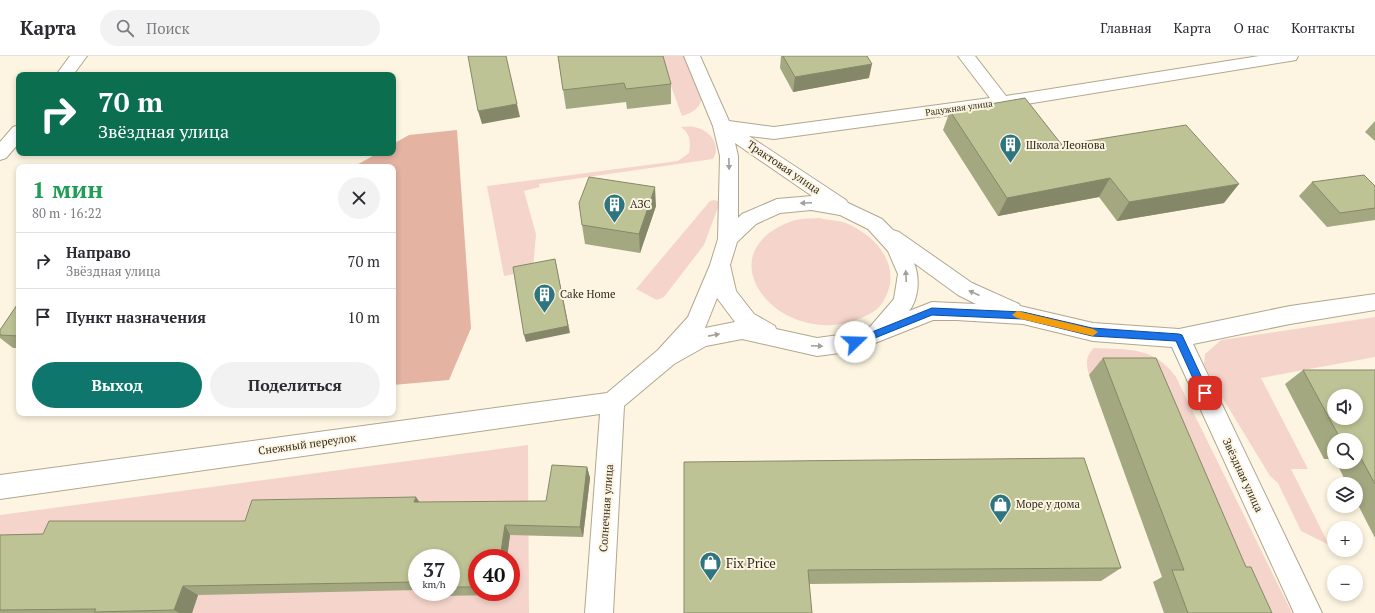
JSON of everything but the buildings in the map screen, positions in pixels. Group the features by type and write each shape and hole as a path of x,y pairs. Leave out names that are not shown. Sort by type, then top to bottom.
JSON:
{"street":[{"path":"66,72 79,56"},
{"path":"613,402 666,357 698,322 720,265 728,239 729,156 722,126 692,56"},
{"path":"966,56 1002,102"},
{"name":"Радужная улица","path":"722,126 774,134 1002,102 1214,62 1290,56"},
{"name":"Трактовая улица","path":"722,126 844,209"},
{"path":"0,154 16,135"},
{"path":"728,239 749,219 777,206 811,203 844,209 874,224 965,289 1023,315 1092,332 1179,338 1290,315 1375,302"},
{"path":"874,224 897,246 908,274 904,302 877,334"},
{"path":"720,265 726,294 746,320 778,339"},
{"path":"666,357 700,338 742,330 817,347 855,342 932,312 1023,315"},
{"name":"Звёздная улица","path":"1179,338 1308,613"},
{"name":"Снежный переулок","path":"0,487 613,402"},
{"name":"Солнечная улица","path":"599,613 613,402"}],"shaded area":[{"path":"660,56 688,56 701,90 699,106 693,112 682,116"},
{"path":"681,127 699,128 709,134 715,143 716,148 713,159 539,184 540,187 524,191 536,234 533,270 504,276 487,186 678,161 689,153 690,149 688,135"},
{"path":"457,130 471,328 449,380 396,385 396,164 358,164 373,156 396,156 396,142 409,135"},
{"path":"714,200 720,202 704,245 664,297 657,300 636,289 710,201"},
{"path":"819,218 846,223 864,233 879,247 888,264 890,284 888,292 879,307 873,312 842,324 812,324 786,314 765,298 754,278 752,257 765,237 792,221"},
{"path":"1375,317 1375,357 1261,378 1308,469 1291,469 1327,541 1327,544 1301,531 1278,483 1270,476 1211,379 1204,364 1205,354 1221,340"},
{"path":"1094,348 1129,350 1149,355 1168,367 1176,377 1292,613 1257,613 1115,375 1089,375 1087,361 1089,354"},
{"path":"528,445 529,613 0,613 0,515"}],"slow traffic":[{"path":"1017,315 1023,315 1093,332"}],"place":[{"name":"Школа Леонова","path":"1010,164"},
{"name":"АЗС","path":"615,224"},
{"name":"Cake Home","path":"544,314"},
{"name":"Море у дома","path":"1000,524"},
{"name":"Fix Price","path":"710,582"}],"route":[{"path":"855,342 932,312 956,311 1023,315 1092,332 1179,338 1205,393"}]}
